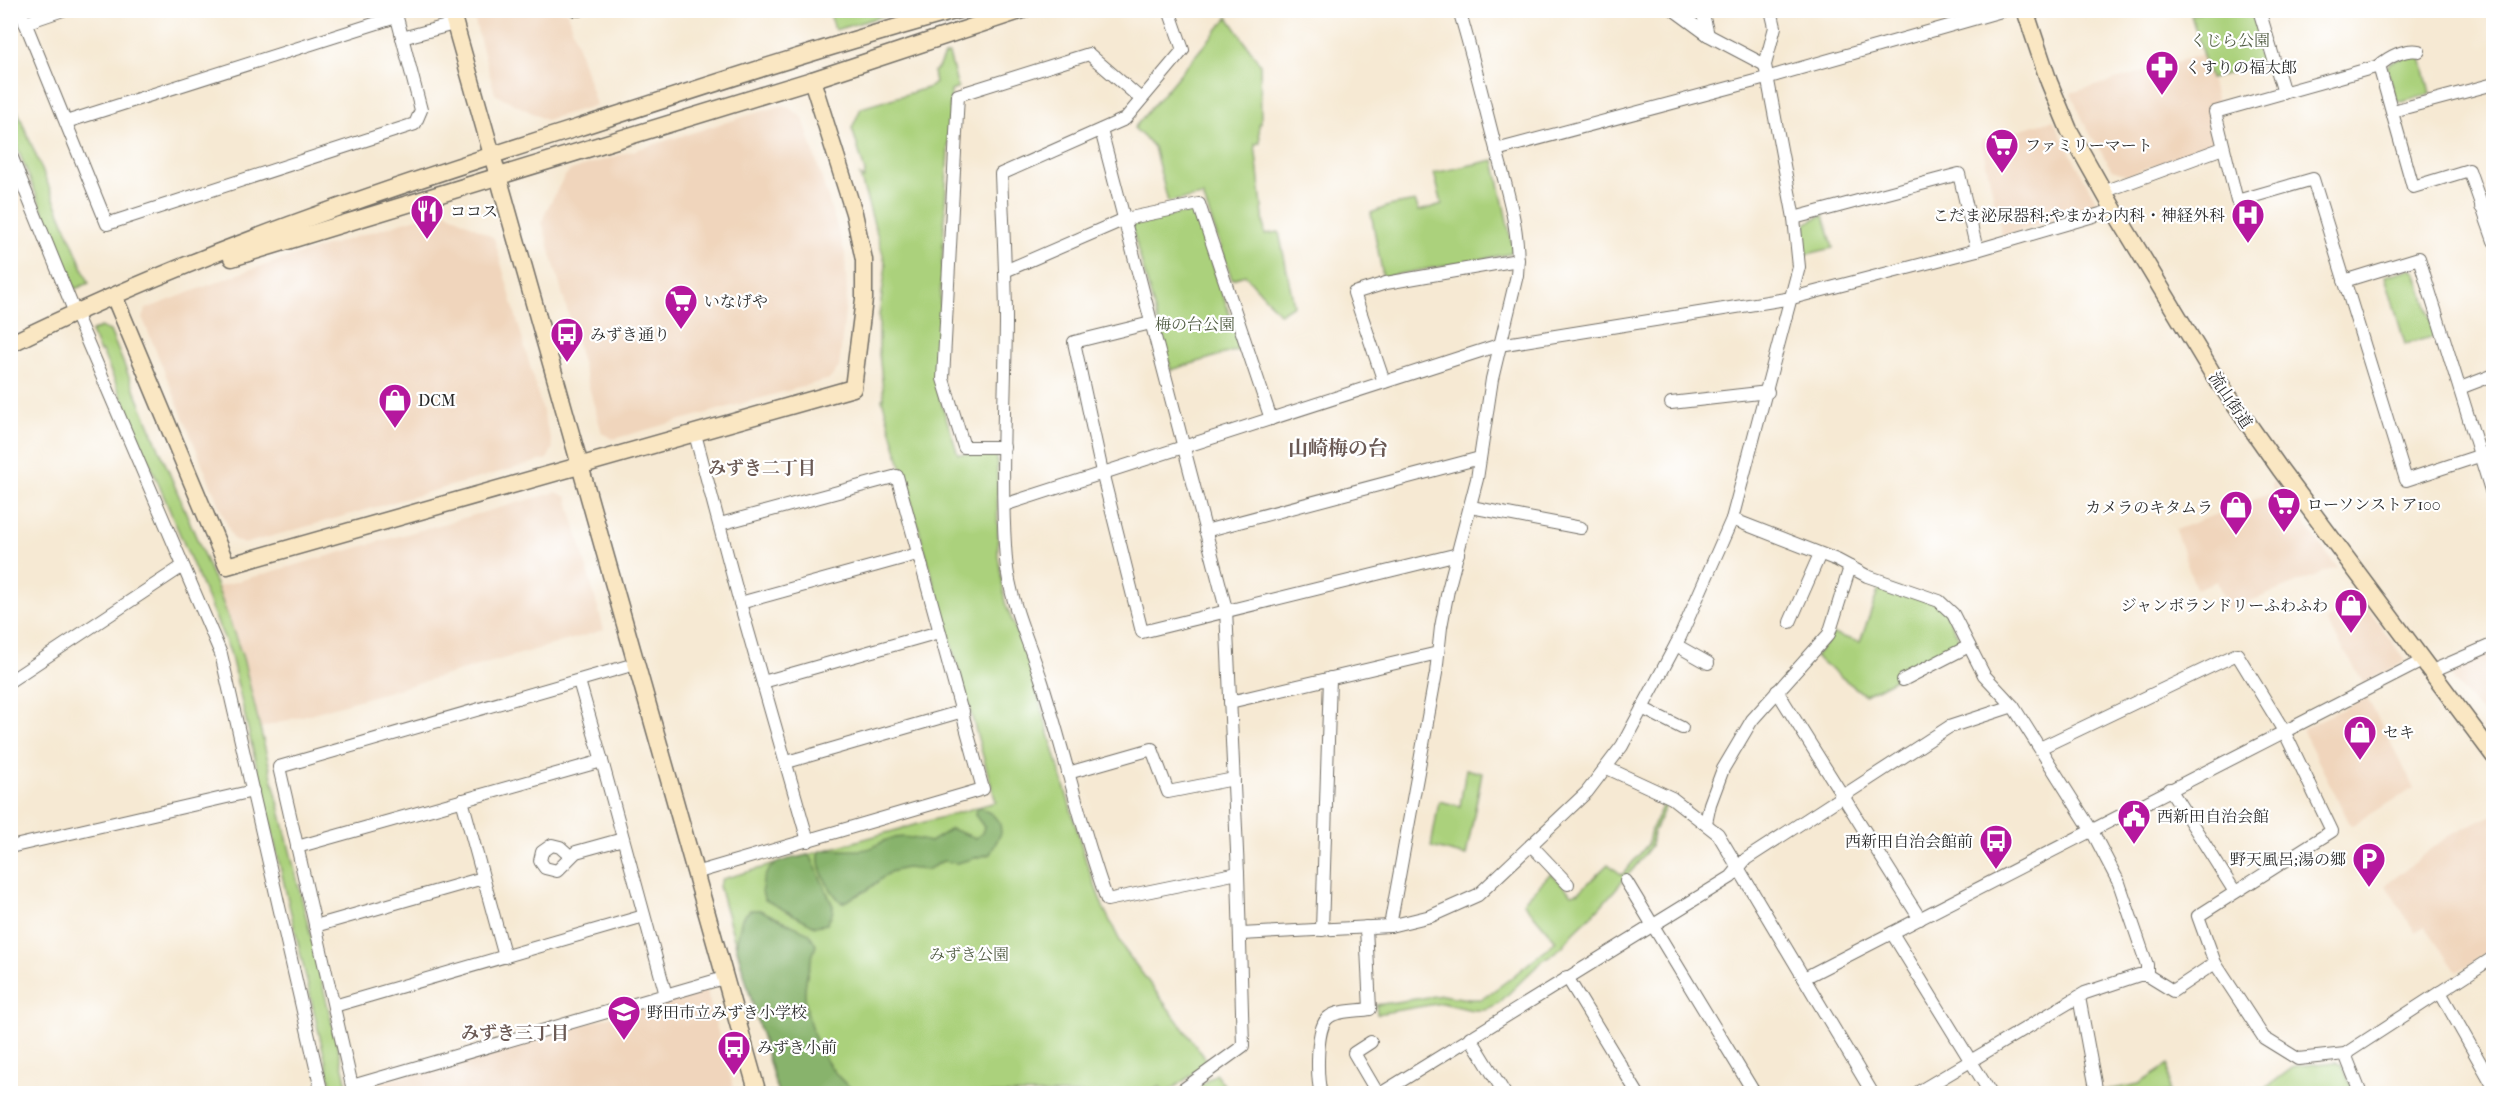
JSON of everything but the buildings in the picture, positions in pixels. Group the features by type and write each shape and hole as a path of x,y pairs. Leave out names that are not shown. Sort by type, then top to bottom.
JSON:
{"street":[{"path":"20,10 107,224 415,124 421,111 396,14 66,122"},
{"path":"25,23 63,10"},
{"path":"10,344 114,296 307,217 703,87 958,10"},
{"path":"114,296 812,80 1023,10"},
{"path":"1169,10 1183,50 1125,119 1001,174 1005,271 1004,504 1006,561 1010,589 1042,681 1091,856 1107,900 1238,873"},
{"path":"1390,926 1448,590 1471,507 1499,345 1517,276 1518,243 1510,202 1459,10"},
{"path":"1674,10 1708,35 1765,65"},
{"path":"1702,10 1708,35"},
{"path":"1241,934 1390,926 1431,916 1478,895 1587,792 1607,768 1642,708 1676,645 1732,519 1799,267 1794,218 1766,78 1765,65 1775,27 1772,10"},
{"path":"1496,150 1766,78 2005,10"},
{"name":"流山街道","path":"2025,10 2049,82 2065,121 2103,192 2240,415 2493,756"},
{"path":"2259,10 2284,93"},
{"path":"402,38 452,17 758,1094"},
{"path":"2419,51 2414,50 2387,58 2379,66 2215,112 2237,201 2313,178 2406,480 2493,451"},
{"path":"1004,447 964,447 943,379 958,95 1089,54 1141,99"},
{"path":"2379,66 2413,187 2469,170 2493,241"},
{"path":"114,296 227,566 853,388 864,299 864,260 854,213 812,80"},
{"path":"2393,111 2493,84"},
{"path":"1101,130 1226,609 1241,934 1243,1046 1177,1094"},
{"path":"2103,192 2223,148"},
{"path":"10,153 75,313 221,654 322,1094"},
{"path":"1794,218 1959,174 1977,250"},
{"path":"2481,207 2493,203"},
{"path":"1005,271 1125,219 1199,204 1271,419"},
{"path":"1004,504 1499,345 1792,298 1977,250 2114,210"},
{"path":"2344,281 2419,258 2493,501"},
{"path":"1384,382 1354,293 1386,283 1518,260"},
{"path":"1151,323 1074,342 1102,472 1142,632 1226,609 1458,554"},
{"path":"2460,388 2493,375"},
{"path":"1671,403 1767,392"},
{"path":"695,434 740,603 808,841"},
{"path":"1205,531 1480,458"},
{"path":"695,873 983,789 897,476 720,524"},
{"path":"1471,507 1581,528"},
{"path":"1732,519 1820,554 1867,576 1939,601 1953,614 1984,675 2013,706 2092,831 2120,883 2147,965 2147,975"},
{"path":"740,603 917,554"},
{"path":"1790,622 1820,554"},
{"path":"10,681 183,566"},
{"path":"1706,823 1710,804 1735,745 1752,720 1829,634 1850,567"},
{"path":"763,682 939,632"},
{"path":"1804,978 2283,731 2428,666 2493,644"},
{"path":"1676,645 1708,663"},
{"path":"1903,680 1969,645"},
{"path":"1230,702 1438,654"},
{"path":"2040,748 2237,654 2283,731 2332,831 2198,916 2215,963 2264,1038 2298,1059 2345,1054 2493,957"},
{"path":"635,664 279,767 352,1086 724,978"},
{"path":"1322,930 1330,678"},
{"path":"579,681 666,995"},
{"path":"1777,691 1920,919"},
{"path":"1371,1042 1354,1053 1380,1093 1731,877 1746,859 1949,728 2013,706"},
{"path":"1642,708 1682,728"},
{"path":"787,762 963,711"},
{"path":"1068,773 1152,749 1168,792 1234,779"},
{"path":"297,847 602,761"},
{"path":"1607,768 1672,798 1718,834 1873,1094"},
{"path":"2170,789 2235,892"},
{"path":"10,847 253,791"},
{"path":"462,800 506,957"},
{"path":"570,856 576,852 623,839"},
{"path":"1531,845 1568,884"},
{"path":"315,926 483,878"},
{"path":"1626,881 1755,1094"},
{"path":"334,1006 644,916"},
{"path":"1318,1092 1318,1046 1325,1021 1330,1016 1370,1009 1366,927"},
{"path":"1892,933 1992,1094"},
{"path":"1915,1094 2079,997 2128,979 2147,975 2173,991 2215,963"},
{"path":"1567,977 1638,1094"},
{"path":"2440,992 2493,1087"},
{"path":"2079,997 2097,1094"},
{"path":"1470,1037 1505,1094"},
{"path":"2345,1054 2361,1094"}],"shaded area":[{"path":"472,11 567,11 596,105 546,120 495,94"},
{"path":"2203,54 2218,104 2207,107 2214,138 2211,144 2128,175 2112,170 2087,129 2071,93"},
{"path":"779,106 787,106 803,118 845,253 847,294 839,367 830,379 613,439 602,433 542,222 546,211 564,177 571,170"},
{"path":"2053,120 2096,201 2093,208 2002,236 1981,140"},
{"path":"443,210 494,238 553,448 547,459 244,544 233,539 143,319 146,309 249,270"},
{"path":"2274,482 2337,567 2228,610 2217,581 2196,589 2175,530 2274,492 2271,484"},
{"path":"556,492 567,497 604,630 260,728 243,658 217,587"},
{"path":"2361,600 2406,661 2364,683 2326,621"},
{"path":"2493,650 2493,715 2488,720 2452,678 2454,668"},
{"name":"セキ","path":"2367,697 2414,788 2351,826 2302,729"},
{"path":"2493,815 2493,949 2457,972 2425,926 2415,932 2386,885 2448,836"},
{"name":"野田市立みずき小学校","path":"706,989 735,1093 349,1094 348,1092"}],"green space":[{"path":"829,10 900,11 835,30"},
{"name":"くじら公園","path":"2205,11 2252,11 2268,61 2210,79 2191,15"},
{"path":"1228,17 1260,64 1260,143 1255,144 1265,234 1279,232 1294,305 1280,314 1245,275 1232,279 1203,196 1168,202 1154,147 1134,128"},
{"path":"2420,53 2430,94 2402,102 2396,99 2387,68 2390,62"},
{"name":"みずき公園","path":"949,54 958,88 951,91 936,379 940,399 958,454 991,453 997,457 998,555 1005,602 1029,665 1086,861 1103,907 1124,949 1209,1063 1166,1093 1160,1087 1143,1094 778,1093 719,886 722,879 996,802 882,399 884,398 879,354 879,316 886,265 860,176 864,179 865,172 852,128 861,108 930,87 935,83 933,72 938,68 944,55"},
{"path":"10,93 89,283 75,289 11,133"},
{"path":"1494,160 1513,249 1509,254 1383,277 1371,213 1389,206 1415,201 1419,211 1442,204 1434,173"},
{"name":"梅の台公園","path":"1190,212 1196,215 1241,349 1171,370 1132,228 1136,222"},
{"path":"1824,215 1833,248 1803,255 1803,233 1806,225 1809,221"},
{"path":"2410,269 2416,272 2436,336 2405,344 2385,276"},
{"path":"100,327 110,331 217,587 243,658 349,1093 333,1093 230,652 102,351 100,352 91,332"},
{"path":"1881,583 1941,604 1962,644 1865,695 1815,657 1833,634 1860,642"},
{"path":"1466,769 1482,773 1466,856 1431,847 1439,801 1460,806"},
{"path":"1665,800 1668,801 1653,833 1651,846 1634,868 1562,947 1542,961 1499,1003 1485,1010 1472,1010 1442,1003 1377,1014 1376,1005 1442,995 1482,999 1507,981 1556,941 1523,902 1551,873 1572,894 1579,892 1608,864 1622,875 1648,844 1650,833"},
{"path":"978,807 992,814 1000,823 1001,833 990,854 957,863 943,861 927,870 906,868 890,872 867,890 842,903 821,872 820,851 861,850 901,837 930,842 951,829 976,838 982,833 984,827 975,815"},
{"path":"807,855 811,857 833,906 827,924 815,926 765,900 763,896 763,882 770,868 781,861"},
{"path":"750,910 760,910 809,933 816,945 808,970 805,990 810,1022 814,1036 827,1061 844,1082 854,1090 854,1093 778,1093 736,945 742,918"},
{"path":"2336,1062 2342,1065 2354,1093 2259,1093 2295,1066"},
{"path":"2168,1065 2169,1093 2102,1094 2101,1091 2139,1084"},
{"path":"1216,1074 1230,1093 1190,1093"}],"place":[{"name":"くすりの福太郎","path":"2162,96"},
{"name":"ファミリーマート","path":"2002,174"},
{"name":"ココス","path":"427,240"},
{"name":"こだま泌尿器科;やまかわ内科・神経外科","path":"2248,244"},
{"name":"いなげや","path":"681,330"},
{"name":"みずき通り","path":"567,363"},
{"name":"DCM","path":"395,429"},
{"name":"ローソンストア100","path":"2284,533"},
{"name":"カメラのキタムラ","path":"2236,536"},
{"name":"ジャンボランドリーふわふわ","path":"2351,634"},
{"name":"セキ","path":"2360,761"},
{"name":"西新田自治会館","path":"2134,845"},
{"name":"西新田自治会館前","path":"1996,870"},
{"name":"野天風呂;湯の郷","path":"2369,888"},
{"name":"野田市立みずき小学校","path":"624,1041"},
{"name":"みずき小前","path":"734,1076"}],"district":[{"name":"山崎梅の台","path":"1338,448"},
{"name":"みずき二丁目","path":"762,468"},
{"name":"みずき三丁目","path":"515,1033"}]}
